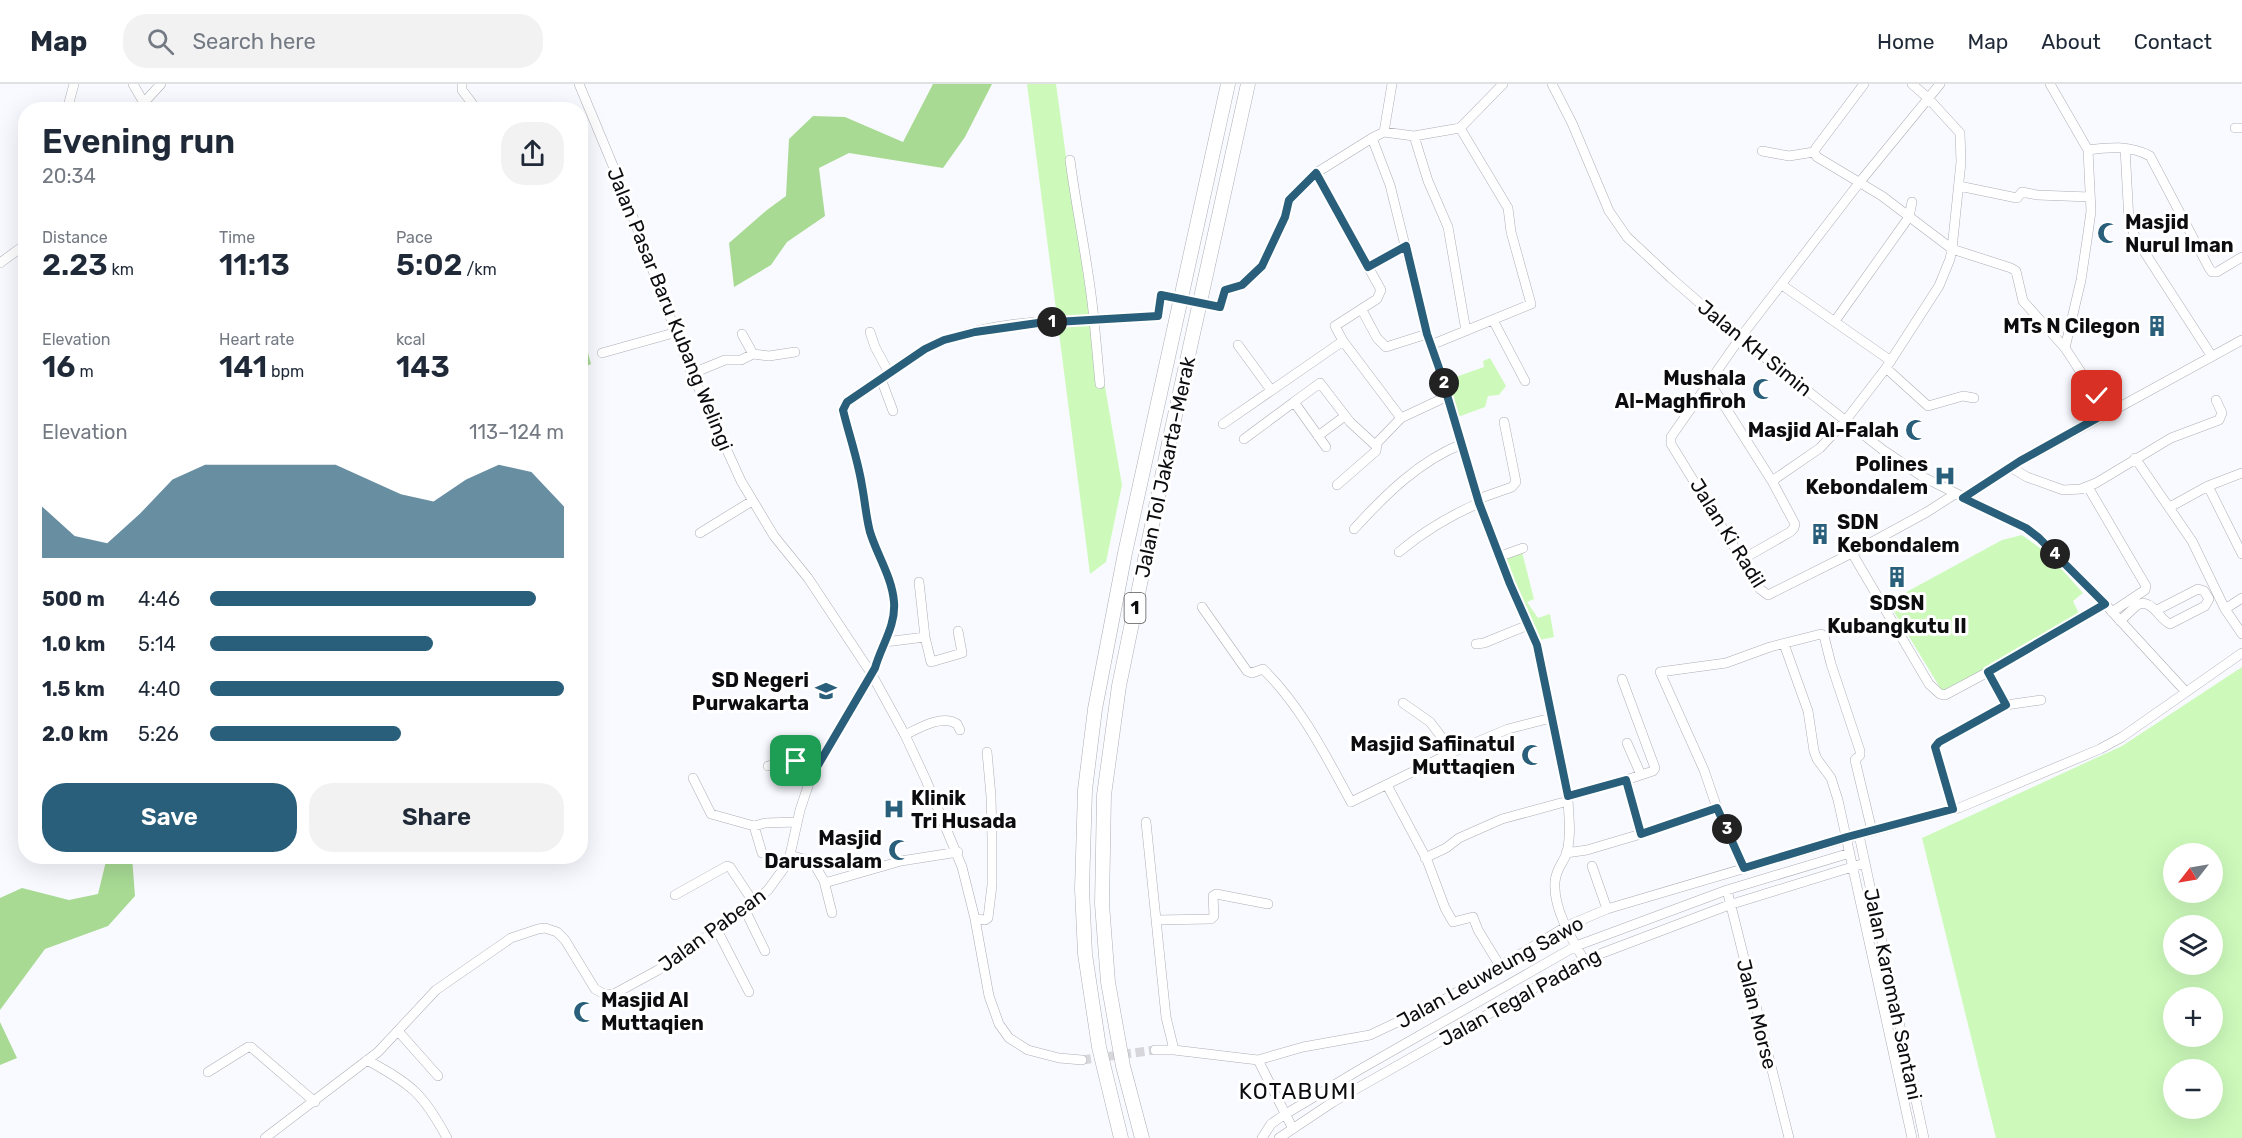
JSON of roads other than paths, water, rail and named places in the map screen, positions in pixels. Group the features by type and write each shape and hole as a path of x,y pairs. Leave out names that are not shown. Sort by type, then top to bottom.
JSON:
{"highway":[{"name":"Jalan Tol Jakarta–Merak","path":"1121,1138 1098,1047 1085,954 1082,889 1085,790 1095,709 1125,553 1228,84"},
{"name":"Jalan Tol Jakarta–Merak","path":"1142,1138 1123,1066 1108,982 1102,904 1104,795 1119,686 1248,84"}],"street":[{"path":"69,102 74,84"},
{"path":"133,84 144,102"},
{"path":"148,102 161,84"},
{"path":"462,84 462,90 471,102"},
{"name":"Jalan Pasar Baru Kubang Welingi","path":"579,84 586,102"},
{"path":"1384,132 1392,84"},
{"path":"885,376 925,349 944,340 975,332 1038,323 1158,316 1161,295 1220,307 1225,290 1242,285 1262,266 1285,217 1289,200 1316,173 1384,132 1414,136 1460,128 1503,84"},
{"name":"Jalan KH Simin","path":"1552,84 1572,123 1600,192 1627,237 1740,338 1883,450 1923,477 2026,528 2039,538 2105,604 2186,692"},
{"path":"1762,151 1789,156 1814,152 1864,84"},
{"path":"1772,481 1820,448 1846,420 1888,364 1939,286 1950,259 1959,186 1960,133 1912,84"},
{"path":"1743,559 1794,528 1795,524 1772,481 1710,383 1740,338 1859,183 1940,84"},
{"path":"2050,84 2088,150 2091,211 2084,262 2066,348"},
{"name":"Jalan Pasar Baru Kubang Welingi","path":"588,106 621,185 676,332 731,461 774,536 808,578 871,673 905,735 958,852 975,919 993,1012 1003,1031 1017,1044 1036,1053 1066,1060 1083,1060"},
{"path":"1431,345 1531,304 1511,232 1508,208 1460,128"},
{"path":"1414,136 1428,181 1448,227 1466,331"},
{"path":"1372,138 1390,184 1427,334 1479,501 1510,584 1537,645 1568,798 1570,821 1566,853 1559,864 1555,886 1557,902 1584,960"},
{"path":"2088,150 2125,148 2150,156 2212,272 2242,258"},
{"path":"2125,148 2130,226 2136,239 2211,355"},
{"path":"1814,152 1817,157 1882,196 1952,249 2016,271 2023,301 2066,348 2108,412"},
{"path":"1070,160 1076,212 1087,263 1100,384"},
{"path":"1316,173 1380,288 1377,299 1336,324 1343,340 1401,418"},
{"path":"1959,186 2012,198 2019,198 2022,192 2037,195 2090,197"},
{"path":"1835,321 1909,217 1912,202"},
{"path":"1368,267 1406,246"},
{"path":"0,263 18,250"},
{"path":"1782,285 1835,321 1888,364 1928,406 1963,396 1974,398"},
{"path":"1362,310 1377,338 1386,347 1427,334"},
{"path":"1493,320 1525,381"},
{"path":"602,353 676,332"},
{"path":"870,332 885,376 893,411"},
{"path":"742,334 753,354"},
{"path":"1223,424 1343,340"},
{"name":"Jalan Ki Radil","path":"1710,383 1671,437 1671,444 1760,589 1768,595 1959,496 2211,355 2242,340"},
{"path":"1238,345 1271,390"},
{"path":"693,373 725,360 741,360 753,354 770,356 795,351"},
{"name":"Jalan Pabean","path":"265,1138 367,1060 436,990 511,938 545,928 557,932 565,940 595,989 609,994 620,992 651,975 745,910 778,878 790,855 797,822 811,777 871,673 890,630 894,602 887,574 870,530 862,485 843,410 847,402 885,376"},
{"path":"1244,439 1320,383 1345,416 1372,445 1377,444"},
{"path":"1337,485 1376,451 1377,444 1401,418 1448,396"},
{"path":"2010,467 2027,477 2063,490 2088,487 2171,438 2218,420 2222,413 2216,400"},
{"path":"1294,402 1326,447"},
{"path":"1318,436 1345,416"},
{"path":"1399,552 1424,531 1452,514 1512,487 1516,482 1504,422"},
{"path":"1354,529 1419,467 1462,444"},
{"path":"2135,458 2192,541 2225,609 2242,634"},
{"path":"2170,507 2208,486 2242,473"},
{"path":"2208,486 2242,554"},
{"path":"2088,487 2146,586 2145,590 2112,612"},
{"path":"700,533 752,501"},
{"path":"1501,556 1523,548"},
{"path":"1852,553 1934,689 1945,695 2105,604"},
{"path":"919,582 925,637 931,662 962,653 958,631"},
{"path":"2120,621 2142,603 2149,604 2157,610 2170,624 2205,606 2210,599 2203,589 2198,589 2157,610"},
{"path":"2225,609 2242,598"},
{"path":"1202,607 1247,671 1252,673 1263,669 1285,696 1307,725 1352,802 1453,752 1508,729 1551,718"},
{"path":"1476,644 1528,625"},
{"path":"1744,868 1717,808 1704,770 1660,672 1726,663 1784,644 1821,634 1824,636 1860,751 1860,755 1855,760 1872,831"},
{"path":"885,642 925,637"},
{"name":"Jalan Karomah Santani","path":"1784,644 1808,711 1814,751 1831,778 1847,837 1912,1138"},
{"name":"Jalan Leuweung Sawo","path":"1258,1059 1377,1032 1442,1001 1567,926 1607,909 1847,837 1953,809 2100,749 2122,737 2242,653"},
{"path":"1988,672 2006,705"},
{"path":"1426,858 1446,848 1459,838 1502,819 1626,780 1655,768 1622,679"},
{"path":"1953,809 1935,747 1939,742 2006,705 2042,700"},
{"path":"1403,703 1430,723 1453,752"},
{"path":"905,735 933,723 947,720 957,724 960,730"},
{"path":"1628,743 1641,775"},
{"path":"975,919 988,918 992,885 991,796 987,752"},
{"path":"768,766 796,761 811,777"},
{"path":"693,778 711,814 754,826 765,823 797,822"},
{"path":"1626,780 1641,834"},
{"path":"1387,785 1426,858 1445,908 1454,923 1473,917 1478,930 1500,966"},
{"path":"1566,853 1587,850 1641,834 1717,808"},
{"path":"1146,822 1166,1017 1173,1050"},
{"path":"754,826 762,854"},
{"name":"Jalan Karomah Santani","path":"1858,835 1924,1138"},
{"path":"824,880 828,882 901,861 958,852"},
{"name":"Jalan Tegal Padang","path":"1262,1138 1271,1125 1284,1115 1576,946 1727,890 1850,853"},
{"path":"790,855 813,862 824,880 832,913"},
{"name":"Jalan Tegal Padang","path":"1279,1138 1333,1102 1584,960 1729,905 1865,863"},
{"path":"675,895 727,866 730,867 754,903"},
{"path":"1592,866 1607,909"},
{"name":"Jalan Morse","path":"1727,890 1789,1138"},
{"path":"1157,920 1211,919 1214,916 1213,896 1216,894 1268,904"},
{"path":"745,910 765,951"},
{"path":"716,928 749,992"},
{"path":"1887,1027 1900,1025"},
{"path":"398,1031 438,1076"},
{"path":"208,1072 251,1047 315,1102"},
{"path":"1155,1050 1258,1059 1293,1129"},
{"path":"367,1060 398,1077 422,1098 434,1113 447,1138"},
{"path":"1326,1090 1333,1102"}],"tunnel":[{"path":"1082,1060 1155,1050"}],"place":[{"name":"Masjid Nurul Iman","path":"2108,233"},
{"name":"MTs N Cilegon","path":"2157,326"},
{"name":"Mushala Al-Maghfiroh","path":"1763,389"},
{"name":"Masjid Al-Falah","path":"1916,430"},
{"name":"Polines Kebondalem","path":"1945,476"},
{"name":"SDN Kebondalem","path":"1820,534"},
{"name":"SDSN Kubangkutu II","path":"1897,577"},
{"name":"SD Negeri Purwakarta","path":"826,691"},
{"name":"Masjid Safiinatul Muttaqien","path":"1532,755"},
{"name":"Klinik Tri Husada","path":"894,809"},
{"name":"Masjid Darussalam","path":"899,850"},
{"name":"Masjid Al Muttaqien","path":"584,1012"}],"district":[{"name":"KOTABUMI","path":"1298,1091"}]}
